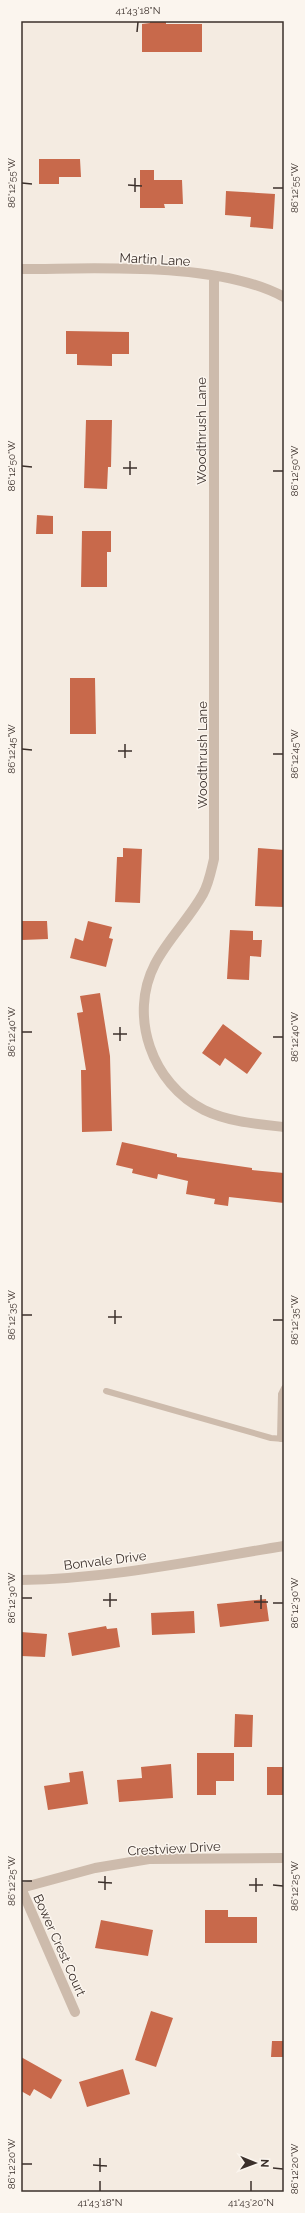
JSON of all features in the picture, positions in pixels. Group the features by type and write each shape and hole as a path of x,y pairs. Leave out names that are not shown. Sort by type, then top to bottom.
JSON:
{"street":[{"name":"Martin Lane","path":"21,269 149,270 214,276 246,281 284,297"},
{"name":"Woodthrush Lane","path":"214,276 214,859 203,894 154,965 147,985 144,1004 145,1027 148,1045 158,1068 173,1088 188,1100 204,1110 230,1119 284,1127"},
{"name":"Bonvale Drive","path":"21,1580 70,1578 284,1546"},
{"name":"Crestview Drive","path":"21,1888 95,1868 149,1859 284,1858"},
{"name":"Bower Crest Court","path":"21,1888 75,2012"}],"lane":[{"path":"106,1391 271,1438 282,1439 281,1394 284,1388"}],"building":[{"path":"150,21 166,21 166,24 202,24 202,52 142,52 142,24 150,23"},
{"path":"39,159 80,159 81,177 59,177 59,184 39,184"},
{"path":"140,170 154,170 154,180 182,180 183,204 164,204 165,208 140,208"},
{"path":"226,191 275,194 273,229 250,227 251,217 225,215"},
{"path":"66,331 129,332 129,354 112,354 112,366 77,365 77,354 66,354"},
{"path":"86,420 112,420 111,467 108,467 107,489 84,488"},
{"path":"37,515 53,516 53,534 36,534"},
{"path":"82,531 111,531 111,552 107,552 107,587 81,587"},
{"path":"70,678 95,678 96,734 70,734"},
{"path":"123,848 142,849 140,903 115,902 117,857 123,857"},
{"path":"258,848 284,850 284,907 255,906"},
{"path":"21,921 47,921 48,939 22,940"},
{"path":"88,921 112,927 109,938 113,939 106,967 70,958 75,938 83,941"},
{"path":"230,930 253,931 253,940 262,940 261,957 250,956 249,980 227,979"},
{"path":"100,993 110,1056 112,1131 82,1132 81,1070 86,1070 77,1013 83,1012 80,996"},
{"path":"223,1024 262,1053 247,1074 225,1058 220,1066 202,1053"},
{"path":"122,1142 177,1154 177,1157 252,1168 252,1170 284,1173 284,1203 229,1197 228,1206 214,1204 215,1199 186,1194 188,1181 158,1174 157,1179 132,1173 133,1169 116,1165"},
{"path":"266,1599 269,1621 220,1627 217,1604"},
{"path":"194,1611 195,1633 152,1635 151,1613"},
{"path":"106,1626 107,1629 117,1628 120,1647 72,1656 68,1633"},
{"path":"21,1632 47,1634 45,1657 21,1656"},
{"path":"235,1714 253,1715 252,1747 234,1747"},
{"path":"197,1753 234,1753 234,1781 216,1781 216,1795 197,1795"},
{"path":"171,1764 173,1798 119,1802 117,1780 142,1778 141,1767"},
{"path":"267,1767 284,1767 284,1795 267,1795"},
{"path":"83,1771 88,1804 48,1810 44,1786 70,1782 69,1773"},
{"path":"205,1910 228,1910 228,1917 257,1917 257,1943 205,1943"},
{"path":"101,1920 153,1930 148,1956 95,1948"},
{"path":"151,2011 173,2018 156,2067 135,2060"},
{"path":"272,2041 284,2041 284,2057 271,2057"},
{"path":"21,2057 62,2080 51,2099 34,2089 30,2096 21,2091"},
{"path":"123,2069 130,2094 87,2107 79,2082"}]}
